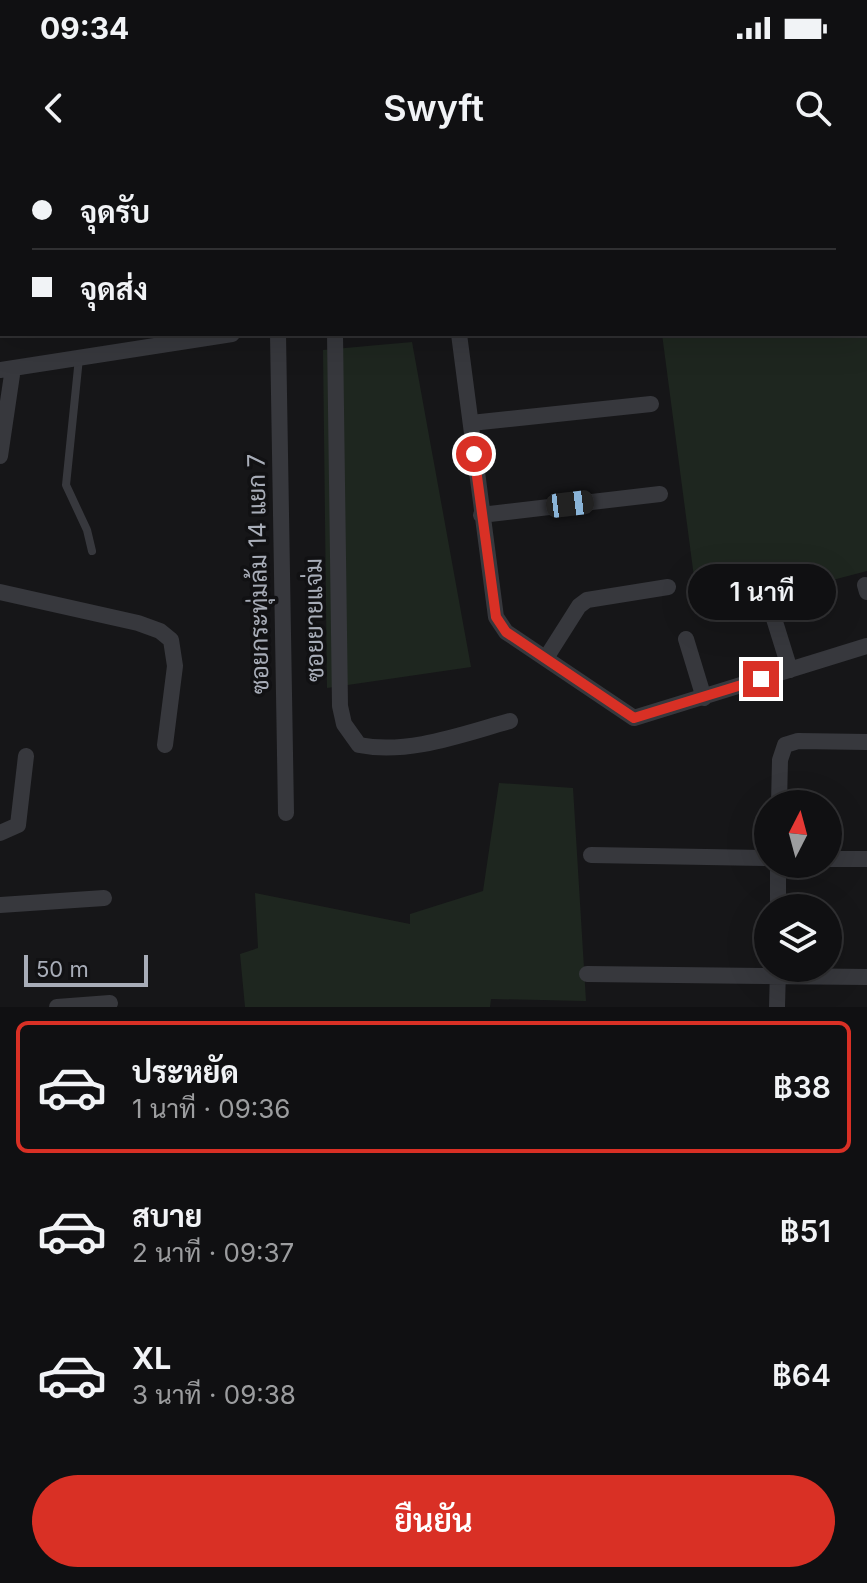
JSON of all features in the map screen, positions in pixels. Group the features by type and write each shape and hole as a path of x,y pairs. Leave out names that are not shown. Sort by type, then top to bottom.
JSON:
{"street":[{"path":"0,456 7,369 219,336"},
{"name":"ซอยกระทุ่มล้ม 14 แยก 7","path":"278,336 286,813"},
{"name":"ซอยยายแจ่ม","path":"335,336 336,558 340,706 344,724 359,745 370,747 439,740 510,721"},
{"path":"459,336 481,515 499,625 634,718 867,646"},
{"path":"471,423 651,404"},
{"path":"481,515 660,494"},
{"path":"546,658 579,606 587,600 668,587"},
{"path":"0,592 138,623 160,631 171,640 175,666 165,745"},
{"path":"771,609 790,670"},
{"path":"686,639 704,698"},
{"path":"779,790 780,760 785,745 798,741 867,742"},
{"path":"0,833 18,825 26,756"},
{"path":"591,855 754,858"},
{"path":"842,859 867,859"},
{"path":"0,905 104,898"},
{"path":"587,974 754,972"},
{"path":"842,976 867,977"},
{"path":"777,1007 778,982"},
{"path":"57,1007 110,1003"}],"lane":[{"path":"79,358 66,485 87,530 92,551"}],"shaded area":[{"path":"662,336 867,336 867,571 699,615"},
{"path":"412,342 471,667 327,688 323,350"},
{"path":"499,783 573,788 586,1001 491,999 490,1007 245,1007 240,954 258,948 255,893 410,924 410,914 483,891"}],"route":[{"path":"474,454 496,617 506,632 625,715 634,718 647,717 761,679"}]}
